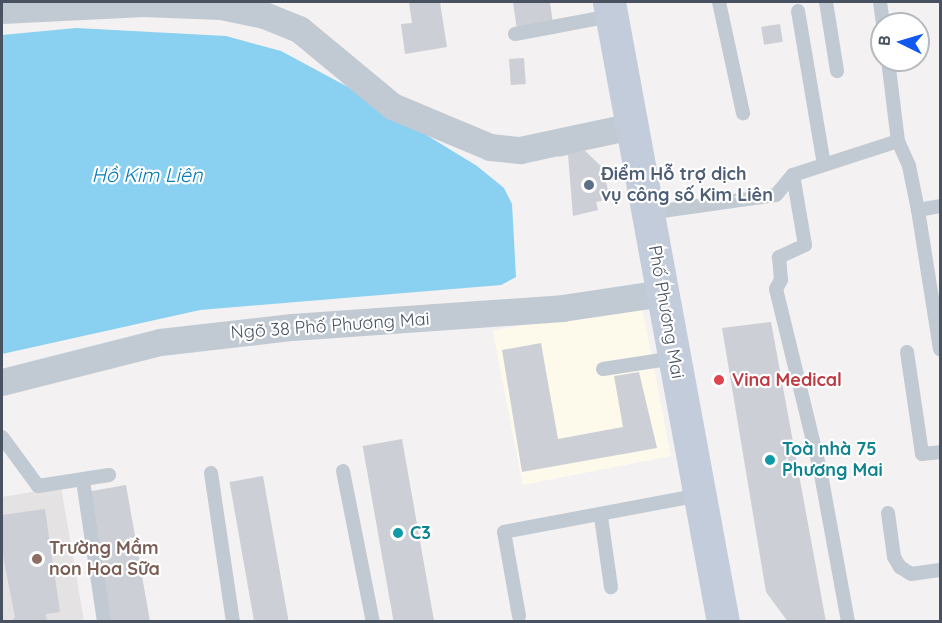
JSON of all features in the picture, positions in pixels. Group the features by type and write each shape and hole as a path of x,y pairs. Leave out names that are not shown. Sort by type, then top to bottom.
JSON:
{"street":[{"path":"2,10 143,3 221,6 264,15 299,29 392,106 490,147 520,150 632,126"},
{"name":"Phố Phương Mai","path":"610,9 723,621"},
{"name":"Ngõ 38 Phố Phương Mai","path":"2,382 160,342 292,327 562,308 662,293"}],"lane":[{"path":"719,2 743,113"},
{"path":"826,2 837,71"},
{"path":"515,34 610,9"},
{"path":"798,11 824,165"},
{"path":"889,72 898,141 909,166 918,210 940,349"},
{"path":"648,213 776,195 794,175 898,141"},
{"path":"794,175 805,245 779,257 781,280 776,289 820,469 848,621"},
{"path":"918,210 940,206"},
{"path":"907,352 922,454 940,452"},
{"path":"603,369 674,358"},
{"path":"2,437 38,486 83,482 109,476"},
{"path":"343,471 373,621"},
{"path":"211,473 233,621"},
{"path":"83,482 104,621"},
{"path":"519,616 504,531 601,517 700,495"},
{"path":"888,513 894,557 900,567 911,574 940,570"},
{"path":"601,517 611,587"}],"shaded area":[{"path":"641,302 671,456 523,485 493,331"},
{"name":"Trường Mầm non Hoa Sữa","path":"61,487 84,621 2,622 2,497"}],"water":[{"name":"Hồ Kim Liên","path":"76,28 226,36 281,51 348,87 477,166 504,188 512,204 516,277 501,285 200,310 2,354 2,35"}],"building":[{"path":"409,2 440,2 447,47 405,54 401,24 412,23"},
{"path":"513,2 550,2 553,24 517,30"},
{"path":"780,24 783,42 764,45 761,27"},
{"path":"524,58 526,84 511,85 509,59"},
{"name":"Điểm Hỗ trợ dịch vụ công số Kim Liên","path":"579,145 603,168 610,199 596,202 598,210 573,216 568,155 559,157 557,150"},
{"name":"Toà nhà 75 Phương Mai","path":"771,322 826,622 788,622 766,592 722,328"},
{"path":"541,343 558,439 623,427 614,376 639,372 657,448 522,472 502,350"},
{"name":"C3","path":"402,439 434,622 394,622 363,446"},
{"path":"263,476 289,622 254,622 230,482"},
{"path":"126,485 150,622 110,622 87,492"},
{"path":"45,509 60,612 46,614 47,622 11,622 15,617 2,551 2,515"}],"place":[{"name":"Điểm Hỗ trợ dịch vụ công số Kim Liên","path":"589,185"},
{"name":"Vina Medical","path":"719,380"},
{"name":"Toà nhà 75 Phương Mai","path":"770,460"},
{"name":"C3","path":"398,533"},
{"name":"Trường Mầm non Hoa Sữa","path":"37,559"}]}
